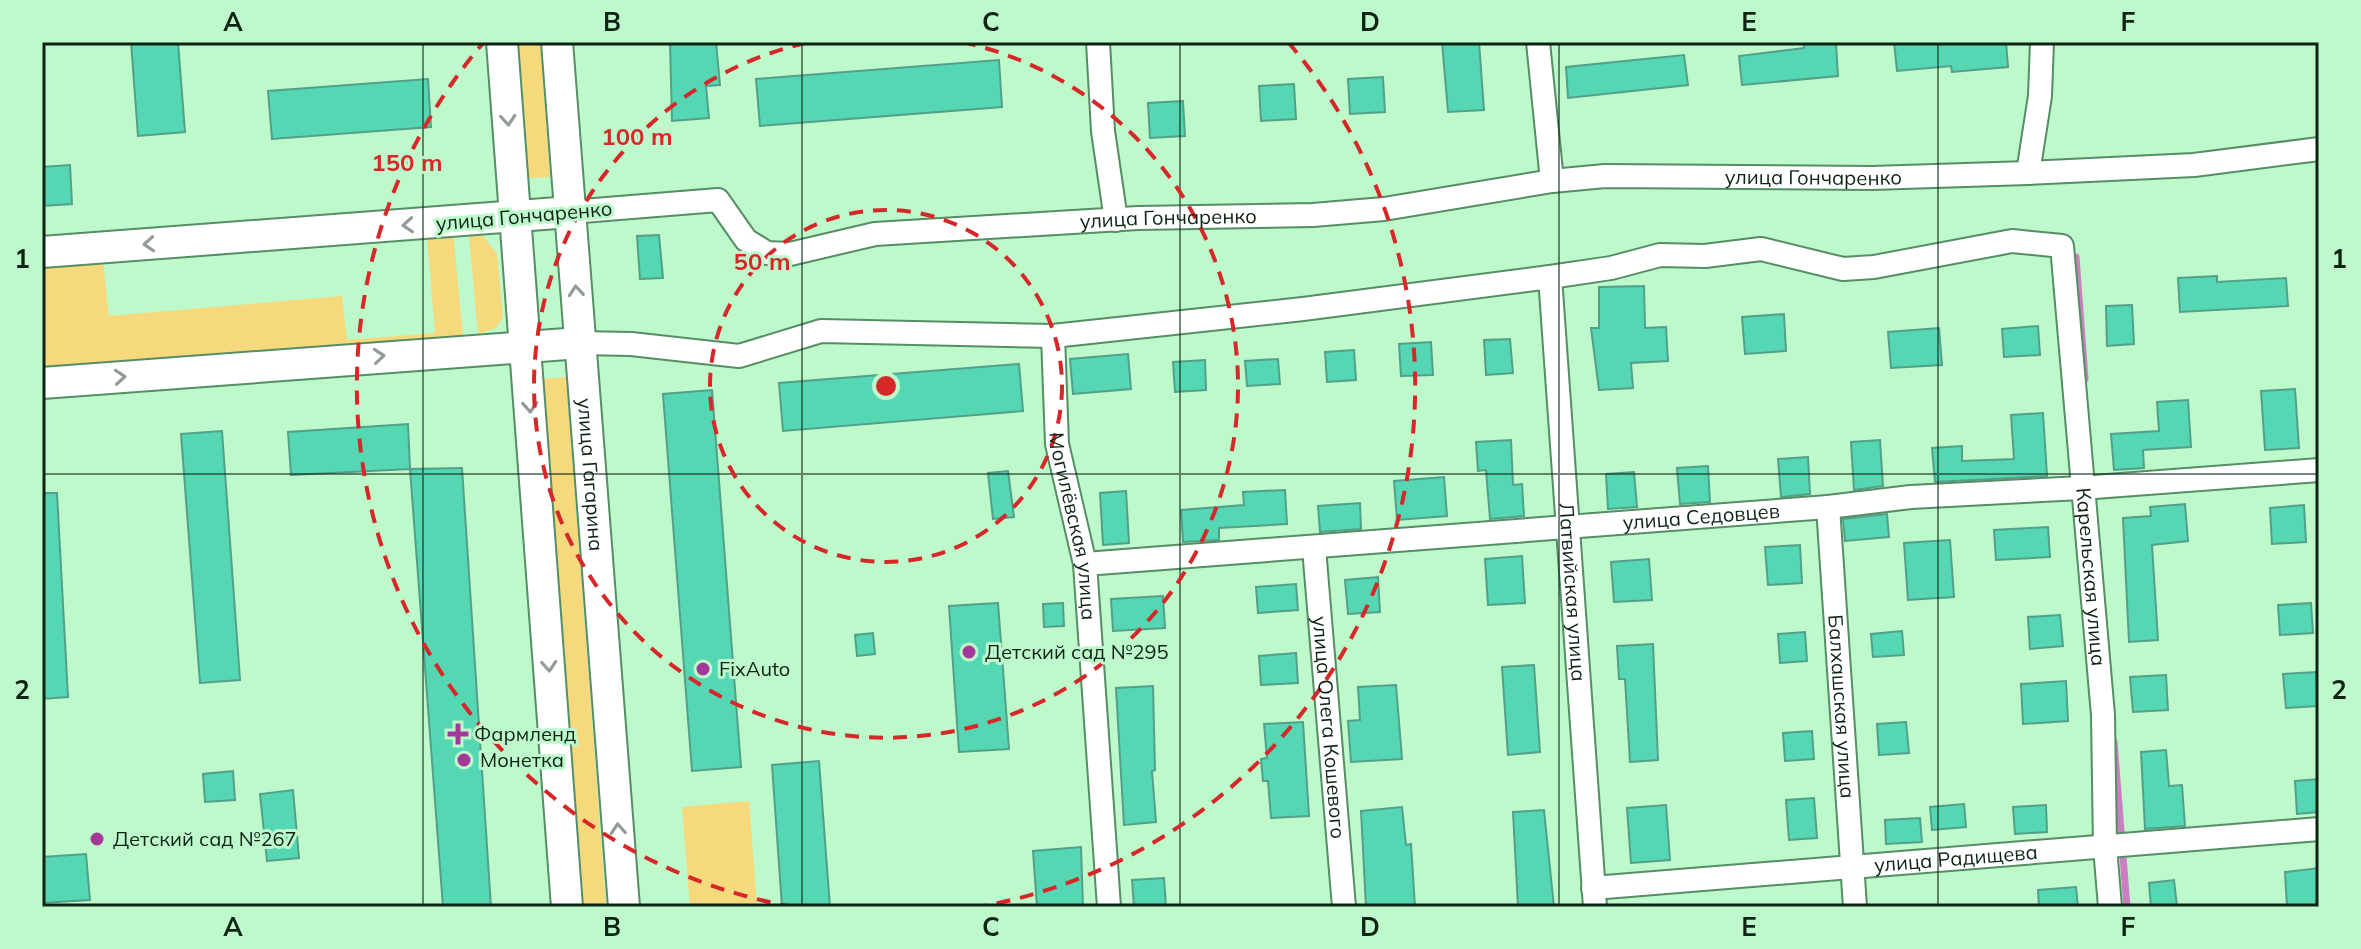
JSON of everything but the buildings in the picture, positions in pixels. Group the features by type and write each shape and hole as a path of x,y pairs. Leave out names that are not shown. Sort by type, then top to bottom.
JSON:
{"main road":[{"path":"502,42 567,907"},
{"name":"улица Гагарина","path":"557,42 624,907"},
{"name":"улица Гончаренко","path":"42,252 570,212"},
{"path":"42,383 580,343"}],"street":[{"path":"1098,42 1103,131 1116,220"},
{"path":"1538,42 1552,181"},
{"path":"2028,173 2040,96 2042,42"},
{"name":"улица Гончаренко","path":"570,212 718,200 746,240 767,253 790,254 875,234 1116,220 1313,215 1384,209 1552,181 1605,176 1872,178 2028,173 2194,165 2319,149"},
{"name":"Карельская улица","path":"1550,277 1611,268 1660,255 1705,256 1761,249 1843,269 1874,267 2012,241 2062,246 2103,715 2105,847 2110,907"},
{"path":"580,343 631,344 739,356 821,331 1053,336 1303,309 1550,277"},
{"name":"Латвийская улица","path":"1550,277 1594,897"},
{"name":"Могилёвская улица","path":"1053,336 1057,444 1085,564 1109,907"},
{"name":"улица Седовцев","path":"1085,564 1828,507 1911,497 2319,470"},
{"name":"Балхашская улица","path":"1828,507 1855,907"},
{"name":"улица Олега Кошевого","path":"1314,548 1344,907"},
{"name":"улица Радищева","path":"1594,897 1852,867 2319,829"}],"shaded area":[{"path":"519,42 540,42 550,177 529,178"},
{"path":"453,232 463,337 42,377 42,263 103,261 109,316 342,296 347,340 435,333 427,237"},
{"path":"469,235 483,236 497,254 503,318 496,328 478,334"},
{"path":"566,377 606,907 584,907 544,379"},
{"path":"749,801 757,907 690,907 682,807"}],"waterway":[{"path":"2076,257 2085,379"},
{"path":"2114,742 2127,907"}],"place":[{"name":"Детский сад №295","path":"969,652"},
{"name":"FixAuto","path":"703,669"},
{"name":"Фармленд","path":"458,734"},
{"name":"Монетка","path":"464,760"},
{"name":"Детский сад №267","path":"97,839"}]}
